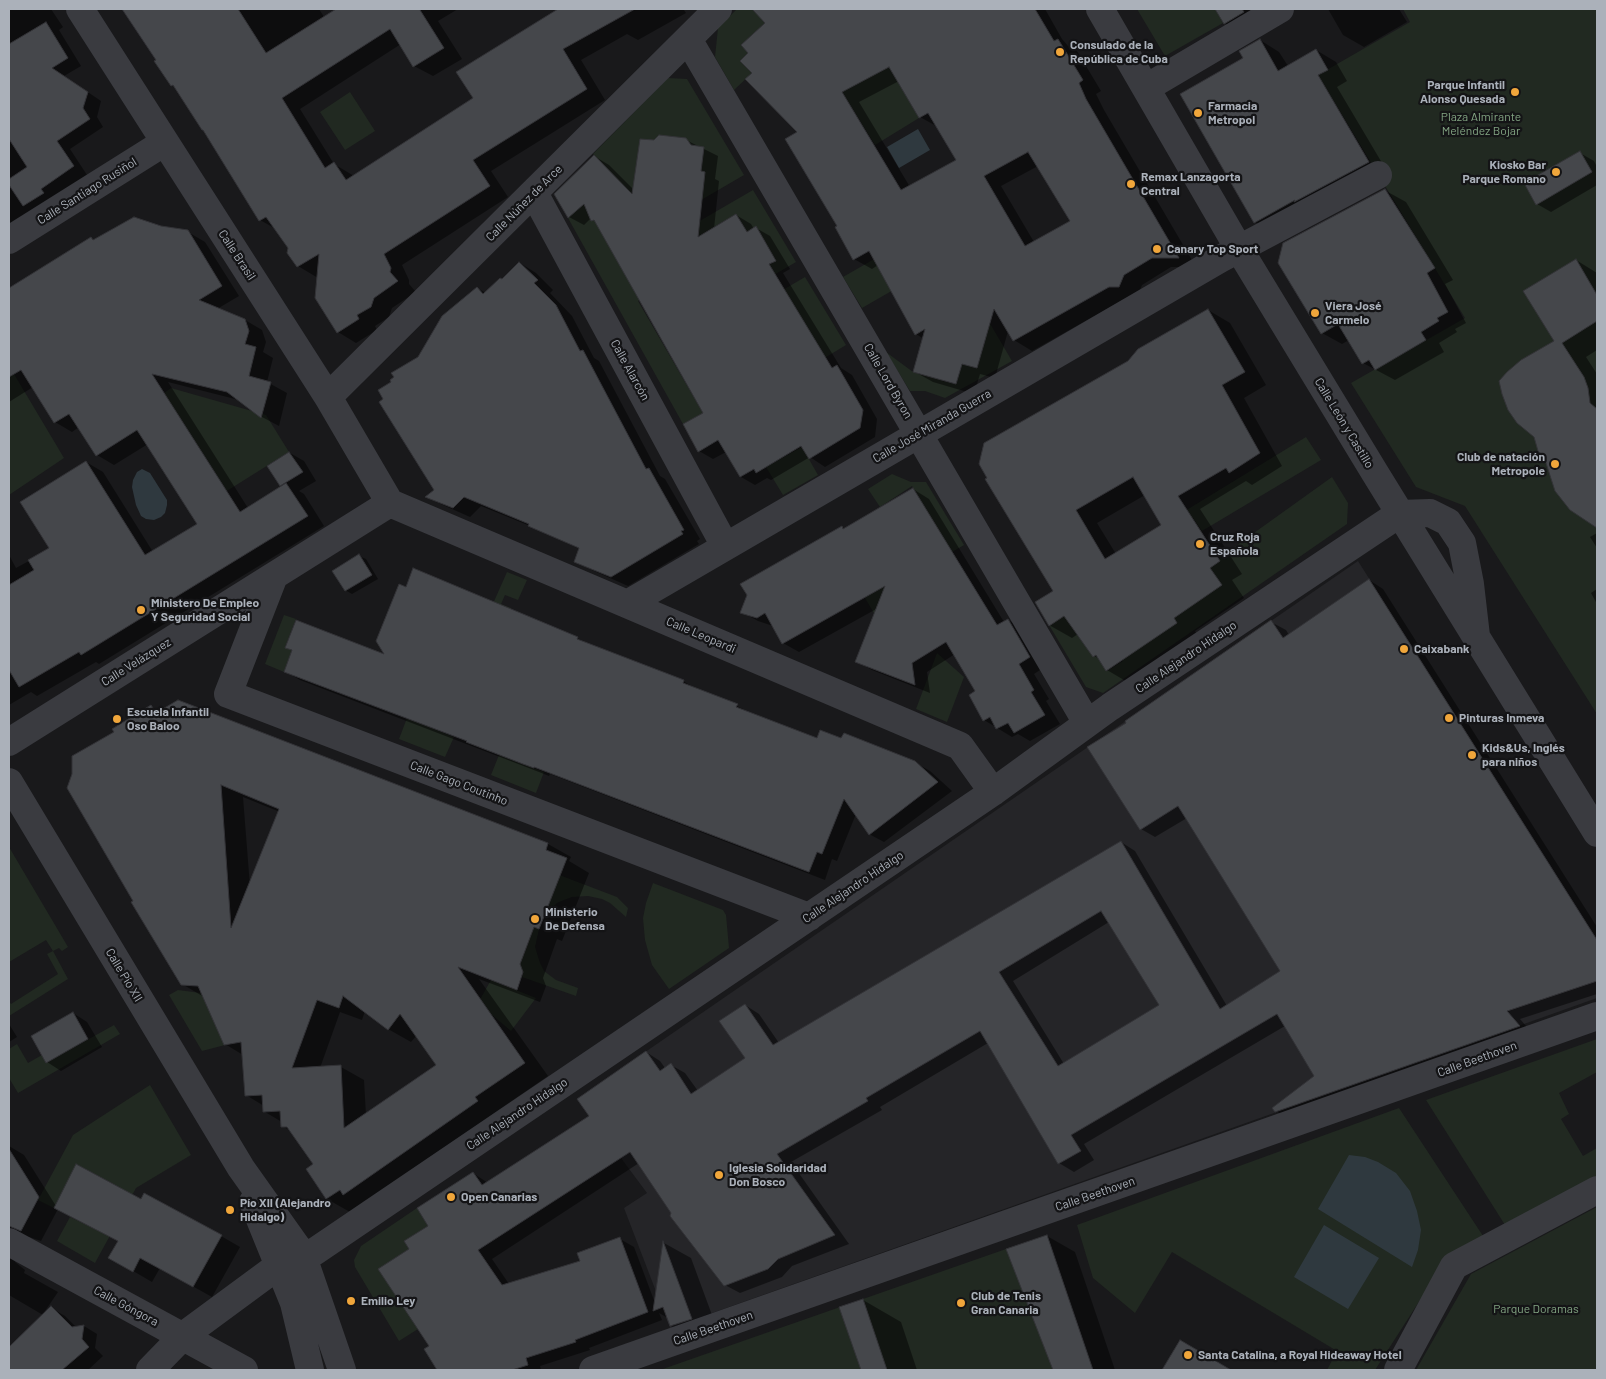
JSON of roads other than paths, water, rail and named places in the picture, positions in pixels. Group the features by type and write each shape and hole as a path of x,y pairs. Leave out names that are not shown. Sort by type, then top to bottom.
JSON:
{"street":[{"name":"Calle Brasil","path":"80,9 328,397 390,503"},
{"name":"Calle Núñez de Arce","path":"328,397 718,9"},
{"name":"Calle León y Castillo","path":"1100,9 1239,249 1399,514 1597,833"},
{"path":"1146,88 1280,9"},
{"name":"Calle Lord Byron","path":"688,39 1087,723"},
{"name":"Calle Santiago Rusiñol","path":"9,240 165,142"},
{"name":"Calle José Miranda Guerra","path":"627,604 1239,249 1378,175"},
{"name":"Calle Alarcón","path":"534,193 725,546"},
{"name":"Calle Velázquez","path":"9,742 390,503"},
{"name":"Calle Leopardi","path":"390,503 960,746 993,792"},
{"path":"1399,514 1430,513 1448,522 1462,543 1470,584 1476,636"},
{"name":"Calle Alejandro Hidalgo","path":"183,1336 278,1266 302,1254 314,1252 993,792 1087,723 1399,514"},
{"name":"Calle Gago Coutinho","path":"274,576 228,694 809,917"},
{"name":"Calle Pío XII","path":"9,782 241,1168 302,1254 342,1370"},
{"name":"Calle Beethoven","path":"593,1370 1597,1016"},
{"name":"Calle Pío XII","path":"241,1168 294,1303 310,1370"},
{"path":"1398,1370 1454,1266 1597,1190"},
{"name":"Calle Góngora","path":"9,1242 244,1370"},
{"path":"150,1370 183,1336"}],"place":[{"name":"Consulado de la República de Cuba","path":"1060,52"},
{"name":"Parque Infantil Alonso Quesada","path":"1515,92"},
{"name":"Farmacia Metropol","path":"1198,113"},
{"name":"Kiosko Bar Parque Romano","path":"1556,172"},
{"name":"Remax Lanzagorta Central","path":"1131,184"},
{"name":"Canary Top Sport","path":"1157,249"},
{"name":"Viera José Carmelo","path":"1315,313"},
{"name":"Club de natación Metropole","path":"1555,464"},
{"name":"Cruz Roja Española","path":"1200,544"},
{"name":"Ministero De Empleo Y Seguridad Social","path":"141,610"},
{"name":"Caixabank","path":"1404,649"},
{"name":"Pinturas Inmeva","path":"1449,718"},
{"name":"Escuela Infantil Oso Baloo","path":"117,719"},
{"name":"Kids&Us, Inglés para niños","path":"1472,755"},
{"name":"Ministerio De Defensa","path":"535,919"},
{"name":"Iglesia Solidaridad Don Bosco","path":"719,1175"},
{"name":"Open Canarias","path":"451,1197"},
{"name":"Pío XII (Alejandro Hidalgo)","path":"230,1210"},
{"name":"Emilio Ley","path":"351,1301"},
{"name":"Club de Tenis Gran Canaria","path":"961,1303"},
{"name":"Santa Catalina, a Royal Hideaway Hotel","path":"1188,1355"}],"park label":[{"name":"Plaza Almirante Meléndez Bojar","path":"1481,124"},
{"name":"Parque Doramas","path":"1536,1309"}]}
